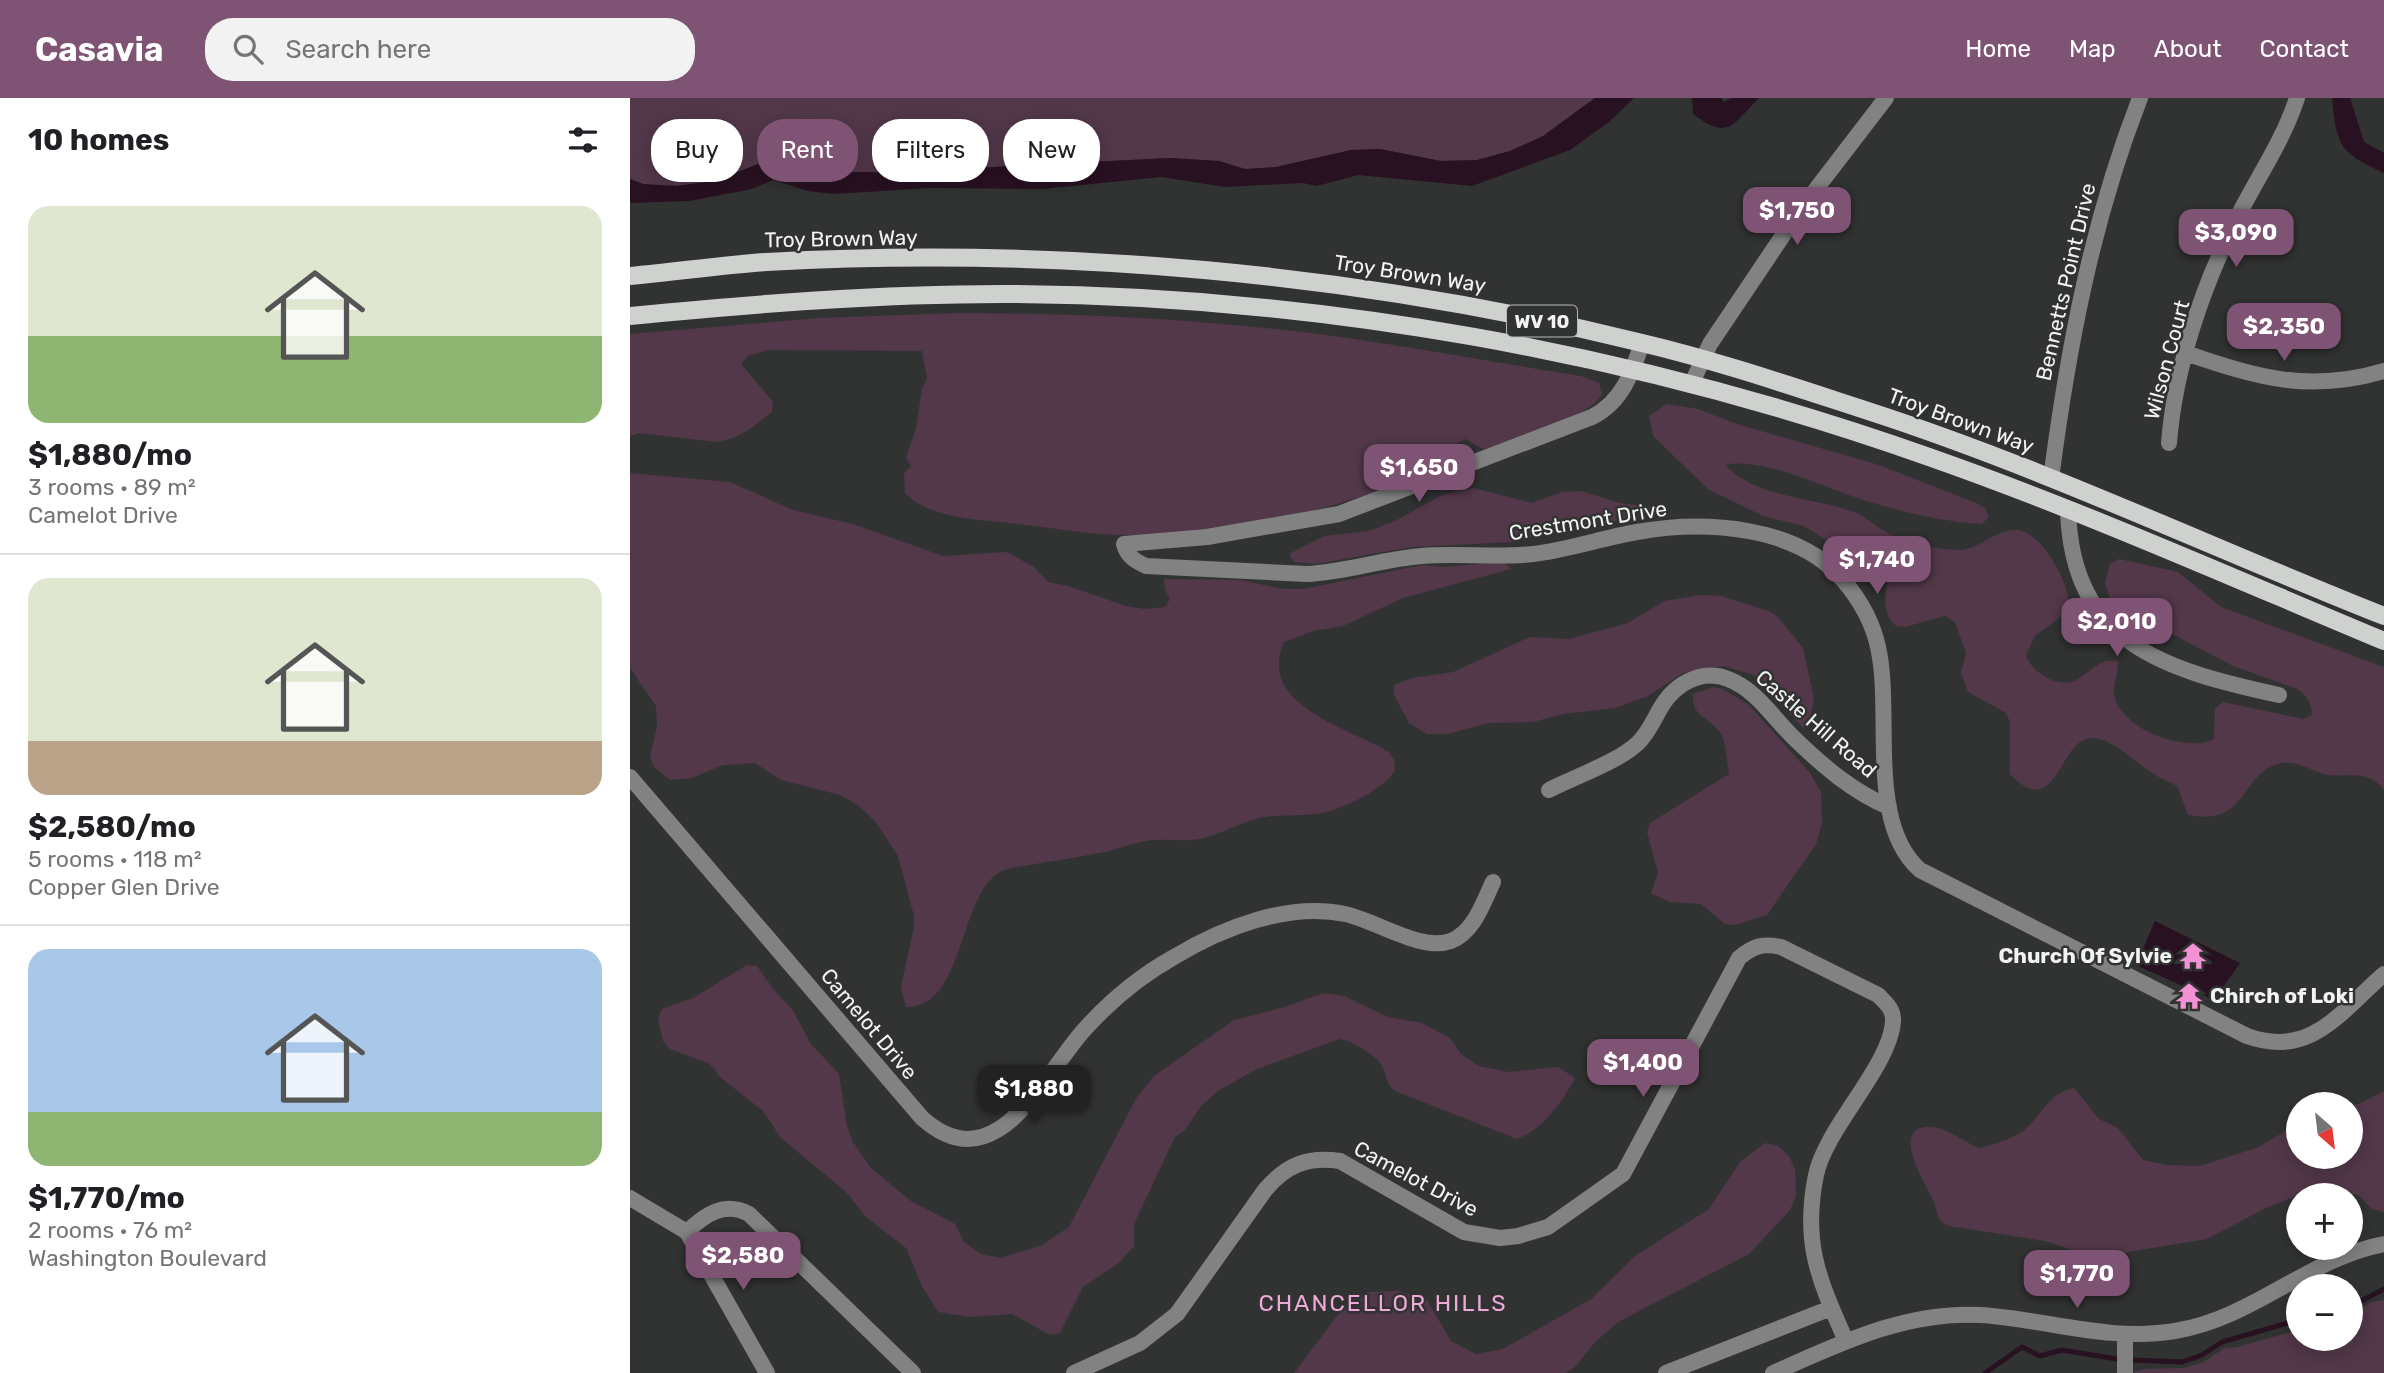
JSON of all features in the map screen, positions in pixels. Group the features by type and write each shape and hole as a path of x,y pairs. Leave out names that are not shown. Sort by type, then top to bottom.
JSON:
{"main road":[{"name":"Troy Brown Way","path":"630,276 766,262 1017,258 1192,269 1326,284 1487,309 1702,359 1872,412 2051,479 2384,616"},
{"name":"WV 10","path":"630,316 774,302 895,295 1004,294 1128,298 1242,306 1434,330 1691,384 1926,456 2068,510 2384,641"}],"street":[{"path":"1691,384 1702,359 1800,210 1886,98"},
{"name":"Bennetts Point Drive","path":"2051,479 2063,387 2090,254 2103,203 2140,98"},
{"name":"Wilson Court","path":"2169,443 2173,406 2186,353 2236,222 2281,138 2297,98"},
{"name":"Crestmont Drive","path":"1642,343 1633,370 1617,398 1592,417 1357,508 1269,527 1195,538 1124,544 1125,550 1133,559 1146,566 1307,574 1330,573 1425,556 1533,554 1640,531 1672,528 1727,529 1779,540 1812,555 1840,576 1860,605 1874,635 1881,666 1889,807 1894,831 1904,853 1930,876 2257,1040 2283,1044 2307,1039 2327,1026 2384,974"},
{"path":"2186,353 2238,372 2281,381 2331,382 2384,371"},
{"path":"2068,510 2069,542 2077,576 2102,616 2125,642 2141,652 2230,685 2279,695"},
{"name":"Castle Hill Road","path":"1549,790 1636,744 1662,702 1673,691 1700,676 1716,675 1728,678 1753,693 1794,738 1840,778 1860,793 1889,807"},
{"name":"Camelot Drive","path":"630,777 922,1118 935,1129 961,1139 989,1135 1012,1122 1101,1012 1153,969 1195,945 1241,926 1311,911 1347,914 1432,943 1449,942 1469,929 1493,883"},
{"name":"Camelot Drive","path":"1074,1373 1140,1343 1177,1314 1265,1190 1279,1174 1293,1165 1326,1159 1340,1161 1447,1224 1481,1237 1518,1236 1562,1220 1623,1174 1733,968 1748,950 1759,945 1781,947 1878,996 1892,1010 1893,1020 1886,1044 1816,1172 1812,1249 1818,1275 1846,1341"},
{"path":"630,1198 687,1232 767,1373"},
{"path":"687,1232 717,1210 729,1208 749,1214 913,1373"},
{"path":"1773,1373 1846,1341 1898,1324 1951,1316 2001,1317 2125,1335 2175,1331 2229,1316 2334,1261 2384,1244"},
{"path":"1666,1373 1831,1308"},
{"path":"2125,1335 2125,1373"}],"shaded area":[{"path":"630,98 1595,98 1543,136 1510,151 1477,160 1441,161 1380,149 1351,150 1276,167 1245,169 1219,161 1170,158 1100,162 1100,119 1003,119 1003,166 989,167 989,119 872,119 872,172 858,172 858,119 757,119 757,164 743,170 743,119 651,119 651,182 707,182 676,186 642,184 630,179"},
{"path":"1595,98 1634,98 1609,122 1570,150 1472,186 1358,175 1317,186 1303,183 1225,187 1162,177 1042,189 928,188 835,194 808,191 779,182 858,182 858,172 872,172 872,182 989,182 989,167 1003,166 1003,182 1100,182 1100,162 1170,158 1219,161 1245,169 1276,167 1351,150 1380,149 1441,161 1477,160 1510,151 1543,136"},
{"path":"1692,98 1721,98 1724,102 1731,98 1759,98 1736,122 1723,128 1715,127 1693,114"},
{"path":"2332,98 2350,98 2364,142 2384,153 2384,173 2358,159 2343,146 2336,128"},
{"path":"757,164 757,182 768,182 752,189 689,201 630,203 630,179 643,184 676,186 707,182 743,182 743,170"},
{"path":"957,313 1143,318 1296,331 1581,376 1599,383 1602,394 1595,403 1566,421 1511,442 1483,449 1465,439 1458,443 1455,460 1377,491 1292,516 1205,531 1162,534 1093,533 968,519 940,513 916,502 905,493 904,473 911,466 906,458 916,428 922,388 927,379 922,351 768,350 748,356 741,364 773,402 772,412 746,432 716,442 639,433 630,436 630,334 819,318"},
{"path":"1667,404 1698,409 1737,424 1879,465 1976,503 1985,508 1989,517 1982,524 1924,516 1866,501 1757,465 1726,465 1737,476 1751,484 1854,512 1902,539 1929,547 1957,550 1973,547 2010,530 2027,533 2037,540 2054,562 2066,588 2070,610 2035,636 2026,655 2029,661 2045,677 2067,683 2080,678 2100,664 2118,661 2114,694 2118,706 2140,727 2155,735 2188,743 2202,743 2214,739 2215,708 2223,702 2303,719 2312,715 2312,710 2306,697 2297,689 2233,666 2111,602 2105,583 2110,564 2119,559 2178,572 2221,607 2384,667 2384,790 2366,777 2329,775 2294,763 2282,763 2268,768 2258,776 2234,806 2223,813 2208,817 2188,815 2177,786 2151,772 2110,743 2094,738 2086,739 2077,745 2046,786 2037,790 2025,786 2010,774 2010,722 2006,713 1968,692 1961,673 1966,653 1955,622 1945,616 1905,627 1896,626 1885,605 1891,566 1864,549 1831,543 1804,526 1763,516 1708,489 1653,436 1649,416"},
{"path":"630,473 730,482 793,510 853,524 943,556 1007,552 1034,567 1048,582 1126,606 1145,609 1165,607 1170,599 1165,590 1164,579 1241,580 1283,589 1303,589 1422,565 1443,567 1504,562 1511,569 1403,598 1343,626 1313,631 1284,642 1279,664 1283,683 1295,698 1332,724 1389,752 1394,760 1395,771 1367,795 1333,810 1259,818 1199,839 1146,841 1105,852 1011,868 993,877 980,894 953,966 942,987 927,1002 906,1007 901,987 914,916 898,856 875,821 858,805 840,795 781,780 755,763 723,765 692,778 670,780 654,767 650,757 657,726 656,706 630,668"},
{"path":"1473,488 1532,503 1562,492 1581,491 1620,503 1650,507 1657,514 1554,531 1514,542 1412,547 1316,564 1294,562 1289,554 1324,536 1369,531 1397,520 1442,495"},
{"path":"1700,595 1721,596 1769,611 1778,617 1803,648 1814,698 1810,720 1803,728 1754,675 1724,666 1683,673 1648,696 1615,708 1563,714 1533,722 1489,723 1448,734 1427,734 1409,723 1394,695 1394,685 1412,678 1453,672 1530,637 1569,639 1628,623 1664,601"},
{"path":"1713,687 1723,689 1749,705 1810,773 1821,792 1822,824 1816,844 1767,915 1735,925 1725,924 1701,904 1670,902 1651,893 1658,873 1647,832 1650,823 1729,774 1721,734 1698,713 1693,702 1693,694"},
{"path":"2155,921 2240,963 2214,1000 2136,965"},
{"path":"747,965 757,966 792,1009 811,1044 839,1074 847,1126 853,1142 871,1168 911,1201 955,1224 964,1242 981,1254 1001,1258 1042,1245 1069,1227 1137,1097 1154,1076 1234,1020 1285,1007 1323,993 1344,996 1388,1017 1422,1023 1450,1038 1461,1054 1479,1066 1508,1072 1558,1067 1575,1078 1551,1114 1535,1129 1517,1139 1395,1091 1375,1057 1345,1040 1340,1039 1257,1069 1218,1091 1202,1105 1184,1131 1175,1137 1134,1224 1134,1246 1120,1262 1083,1287 1060,1333 1050,1335 1012,1314 970,1317 938,1312 922,1286 906,1248 866,1217 846,1192 781,1138 763,1111 720,1077 710,1064 670,1049 663,1041 658,1019 662,1009 693,998"},
{"path":"2074,1088 2099,1119 2118,1128 2143,1160 2167,1165 2200,1166 2259,1147 2286,1130 2286,1169 2363,1169 2363,1102 2384,1091 2384,1212 2372,1209 2363,1200 2363,1183 2286,1183 2286,1200 2207,1239 2110,1255 2078,1252 2045,1241 1949,1226 1940,1221 1911,1151 1914,1133 1921,1128 1936,1127 1981,1148 2019,1134 2051,1100"},
{"path":"1765,1143 1778,1146 1789,1156 1795,1169 1796,1196 1790,1210 1749,1254 1618,1322 1595,1342 1575,1367 1565,1373 1294,1373 1343,1308 1368,1292 1398,1291 1427,1300 1451,1341 1476,1354 1503,1349 1591,1299 1635,1256 1709,1209 1741,1161"},
{"path":"2384,1300 2384,1373 2133,1373 2143,1369 2184,1368 2204,1362 2224,1348 2286,1333 2286,1351 2363,1351 2363,1307"}],"waterway":[{"path":"2363,1300 2384,1289"},
{"path":"2132,1360 2182,1362 2202,1355 2222,1342 2286,1323"},
{"path":"1985,1373 2022,1347 2040,1356 2062,1350 2117,1359"}],"place":[{"name":"Church Of Sylvie","path":"2193,956"},
{"name":"Chirch of Loki","path":"2189,996"}],"district":[{"name":"CHANCELLOR HILLS","path":"1383,1303"}]}
